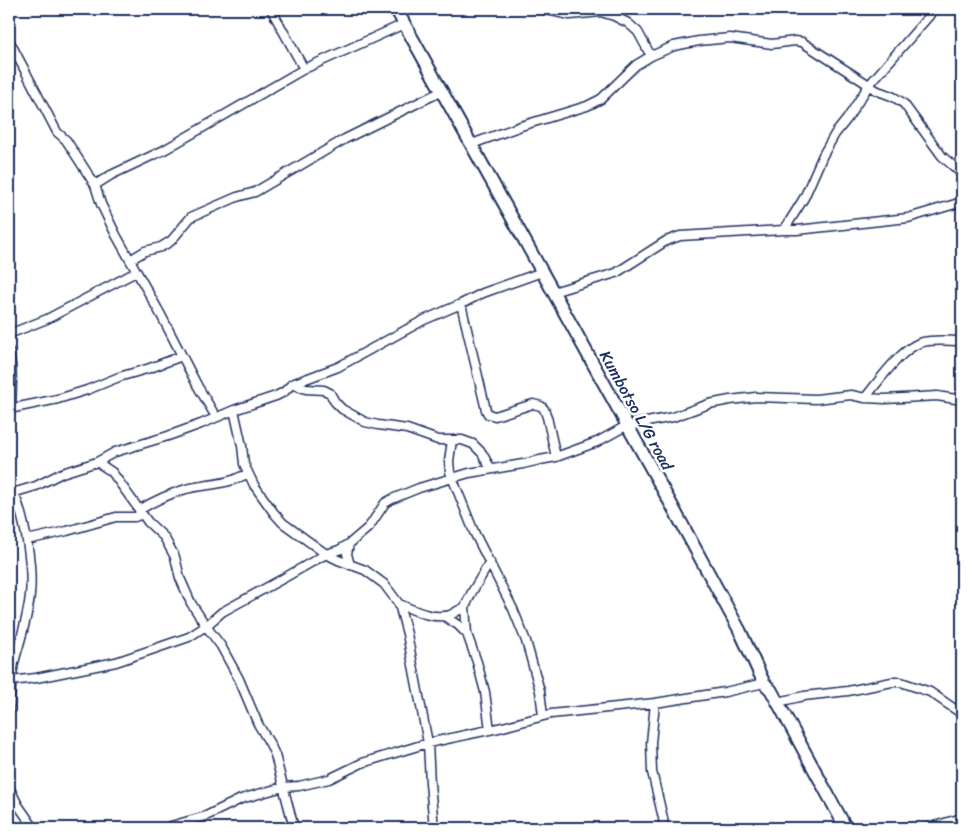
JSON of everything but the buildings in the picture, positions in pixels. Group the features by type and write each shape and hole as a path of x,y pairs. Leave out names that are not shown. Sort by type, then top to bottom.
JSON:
{"main road":[{"name":"Kumbotso L/G road","path":"396,9 654,474 740,631 764,683 778,702 846,828"}],"street":[{"path":"271,9 304,69"},
{"path":"542,9 570,14 601,12 614,16 628,23 638,32 651,56"},
{"path":"784,230 804,198 823,155 835,134 869,85 933,9"},
{"path":"95,185 111,175 164,150 304,69 404,24"},
{"path":"472,144 521,126 587,106 601,99 636,65 674,46 730,38 772,44 795,41 807,45 869,85 874,91 896,98 904,104 942,156 962,174"},
{"path":"9,40 56,132 66,140 95,185 101,204 136,272 162,315 182,356 216,417"},
{"path":"130,260 145,251 171,241 191,217 237,197 255,192 345,139 442,91"},
{"path":"553,292 616,273 666,241 680,236 797,230 908,218 962,202"},
{"path":"9,334 48,319 136,272"},
{"path":"9,709 10,680 28,610 30,594 27,540 18,502 11,494 36,486 62,473 97,462 115,452 168,436 284,392 292,384 338,367 424,320 483,293 542,272"},
{"path":"461,304 488,414 495,416 532,404 541,406 547,417 556,457"},
{"path":"865,398 895,362 917,344 928,341 962,341"},
{"path":"9,351 12,376 10,409 58,399 182,356"},
{"path":"292,384 306,389 324,390 330,393 335,402 342,408 365,422 407,429 438,440 462,440 473,444 482,453 491,469"},
{"path":"10,680 36,678 116,662 189,637 222,612 326,554 339,550 349,544 369,527 385,503 404,493 469,473 556,457 597,442 626,426 673,418 709,404 756,397 816,399 850,395 885,399 937,396 962,400"},
{"path":"234,410 244,464 254,485 283,523 326,554 365,570 384,584 399,604 407,634 428,743 434,828"},
{"path":"452,440 449,467 474,532 513,610 526,641 540,691 543,716"},
{"path":"97,462 112,472 148,522 164,538 176,558 180,578 190,603 222,646 239,679 258,724 276,755 294,828"},
{"path":"27,540 116,517 135,517 155,501 170,494 234,480 248,473"},
{"path":"349,544 347,554 350,564"},
{"path":"490,562 465,607 468,634 485,692 490,730"},
{"path":"399,604 418,612 444,616 465,607"},
{"path":"444,616 468,634"},
{"path":"778,702 804,696 901,682 930,692 962,714"},
{"path":"164,828 206,816 241,799 283,787 299,786 329,778 362,763 428,743 490,730 543,716 572,711 655,703 725,692 764,683"},
{"path":"655,703 651,743 652,772 664,828"},
{"path":"9,788 34,828"},
{"path":"927,828 962,818"}]}
